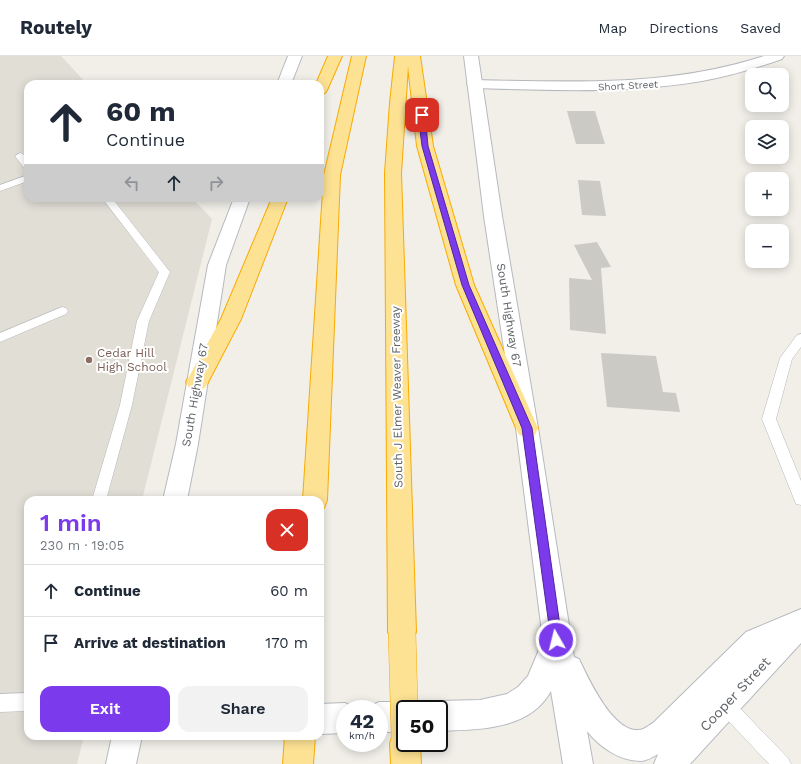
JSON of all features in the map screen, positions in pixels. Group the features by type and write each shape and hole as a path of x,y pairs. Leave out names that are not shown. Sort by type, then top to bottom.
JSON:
{"highway":[{"path":"324,81 335,56"},
{"path":"315,496 332,175 359,56"},
{"name":"South J Elmer Weaver Freeway","path":"402,56 397,103 393,174 404,700"},
{"path":"413,56 425,146 466,285 527,428"},
{"path":"197,382 231,319 278,202"},
{"path":"298,764 300,740"},
{"path":"405,752 406,764"}],"main road":[{"path":"286,80 295,56"},
{"name":"South Highway 67","path":"471,56 493,216 527,428 556,640 578,764"},
{"name":"Short Street","path":"474,84 607,87 649,85 723,73 747,67 777,56"},
{"name":"South Highway 67","path":"176,496 217,265 241,202"},
{"path":"556,640 576,686 590,710 606,730 622,741 642,746 664,734 756,642 801,623"},
{"name":"Cooper Street","path":"669,764 801,623"},
{"path":"448,716 488,714 510,710 525,700 539,686 556,640"},
{"path":"324,719 336,718"},
{"path":"121,764 126,740"}],"lane":[{"path":"20,156 24,162"},
{"path":"0,188 24,179"},
{"path":"100,496 126,405 143,321 165,272 110,202"},
{"path":"0,338 62,311"},
{"path":"801,338 786,358 769,419 801,499"},
{"path":"0,703 24,702"},
{"path":"725,705 782,764"}],"shaded area":[{"name":"Cedar Hill High School","path":"0,56 61,56 83,80 24,80 24,202 196,202 212,219 143,496 24,496 24,740 83,740 77,764 0,764"}],"building":[{"path":"567,111 595,111 605,144 576,144"},
{"path":"578,180 600,181 606,216 582,215"},
{"path":"597,242 611,267 601,268 606,334 570,330 569,278 592,280 574,245"},
{"path":"601,353 656,356 663,392 676,393 680,412 607,407"}],"place":[{"name":"Cedar Hill High School","path":"89,360"}],"route":[{"path":"422,115 425,146 466,285 527,428 556,640"}]}
